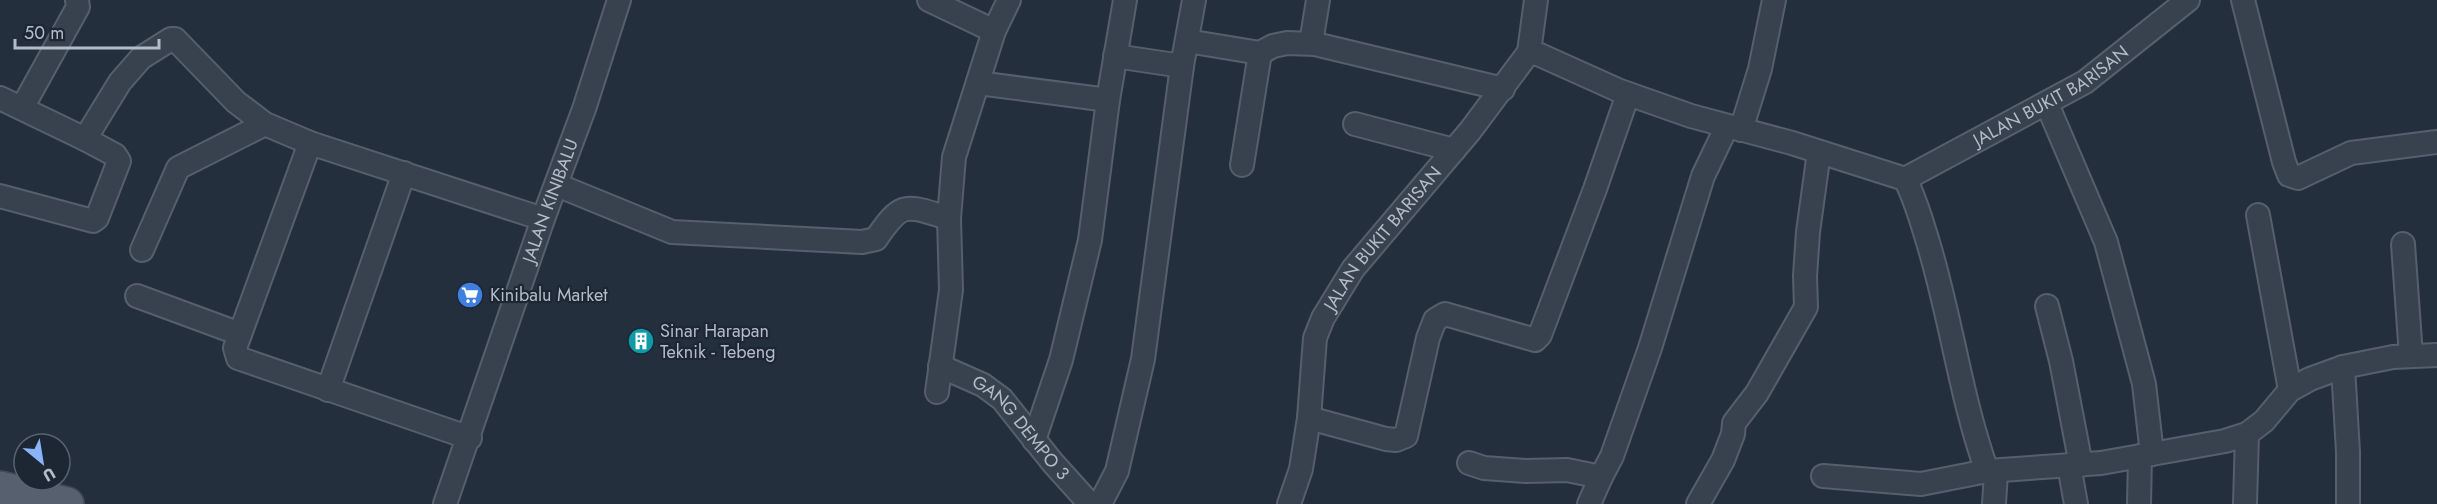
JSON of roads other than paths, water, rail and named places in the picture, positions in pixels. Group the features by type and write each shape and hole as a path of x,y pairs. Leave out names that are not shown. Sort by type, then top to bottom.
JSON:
{"main road":[{"path":"0,488 67,504"}],"street":[{"path":"22,108 78,7 77,0"},
{"name":"JALAN KINIBALU","path":"446,504 543,219 584,109 619,0"},
{"path":"929,0 994,31"},
{"path":"937,392 951,291 949,218 954,157 994,31 1009,0"},
{"path":"1034,440 1062,360 1090,240 1108,100 1125,0"},
{"path":"1100,504 1117,471 1141,367 1182,66 1194,0"},
{"path":"1315,44 1312,37 1318,0"},
{"name":"JALAN BUKIT BARISAN","path":"1289,504 1301,469 1309,418 1315,338 1323,318 1353,269 1454,150 1503,89 1529,52 1536,0"},
{"path":"1589,504 1612,456 1650,348 1703,176 1734,128 1760,69 1774,0"},
{"name":"JALAN BUKIT BARISAN","path":"1905,179 2085,82 2188,0"},
{"path":"2243,0 2289,175 2298,178 2351,153 2437,142"},
{"path":"85,139 127,74 141,58 171,39 177,40 236,102 265,124 310,143 543,219"},
{"path":"1187,41 1260,53 1273,46 1287,43 1315,44 1503,89"},
{"path":"1529,52 1628,94 1905,179 1913,193 1940,280 1972,429 1992,471 1994,504"},
{"path":"1242,165 1260,53"},
{"path":"1115,56 1182,66"},
{"path":"978,83 1108,100"},
{"path":"1309,418 1386,439 1396,440 1406,436 1428,338 1435,320 1445,314 1535,340 1540,335 1596,189 1628,94"},
{"path":"0,98 85,139 115,155 119,161 97,218 93,220 0,196"},
{"path":"2047,104 2106,242 2144,384 2146,455 2139,504"},
{"path":"142,250 178,168 265,124"},
{"path":"1355,124 1454,150"},
{"path":"310,143 234,348 238,358 470,438"},
{"path":"1698,504 1724,460 1733,434 1734,423 1757,393 1806,307 1805,276 1808,232 1819,152"},
{"path":"328,390 404,173"},
{"path":"556,185 672,232 862,243 876,239 896,212 910,207 949,218"},
{"path":"2258,215 2290,390"},
{"path":"2403,244 2411,356"},
{"path":"137,296 240,334"},
{"path":"2046,306 2061,361 2075,465 2076,504"},
{"path":"1823,476 1920,494 1992,471 2075,465 2146,455 2247,434 2264,421 2290,390 2310,379 2343,367 2393,357 2437,355"},
{"name":"GANG DEMPO 3","path":"940,366 983,385 997,394 1090,504"},
{"path":"2343,367 2348,452 2348,504"},
{"path":"2245,504 2247,434"},
{"path":"1469,463 1484,468 1526,471 1567,470 1601,477"}],"place":[{"name":"Kinibalu Market","path":"470,295"},
{"name":"Sinar Harapan Teknik - Tebeng","path":"641,341"}]}
